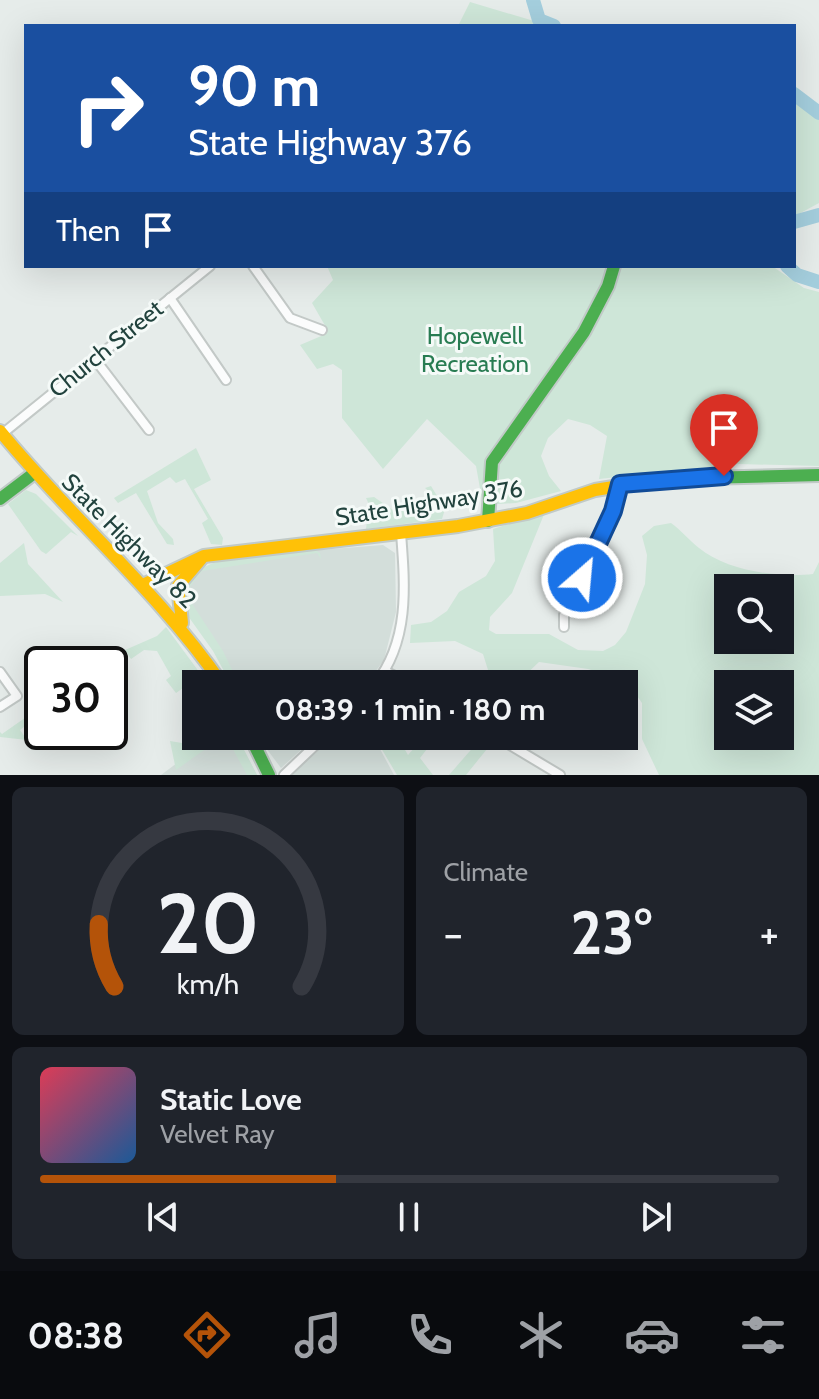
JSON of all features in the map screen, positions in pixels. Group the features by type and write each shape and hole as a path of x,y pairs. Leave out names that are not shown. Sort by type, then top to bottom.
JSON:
{"main road":[{"path":"488,521 492,462 584,332 608,286 613,268"},
{"name":"State Highway 82","path":"1,433 33,474 145,584 182,626 212,670"},
{"path":"0,499 33,474"},
{"name":"State Highway 376","path":"145,584 204,556 488,521 620,484 693,476 819,475"},
{"path":"182,626 178,586 204,556"},
{"path":"257,750 269,775"}],"street":[{"name":"Church Street","path":"1,433 208,268"},
{"path":"254,268 290,318 322,330"},
{"path":"170,298 226,380"},
{"path":"94,358 149,430"},
{"path":"564,627 564,615 600,543 620,484"},
{"path":"385,670 400,634 404,606 401,533"},
{"path":"0,672 17,696 0,707"},
{"path":"284,775 310,750"},
{"path":"518,750 560,775"}],"shaded area":[{"path":"383,545 395,553 396,612 384,660 376,670 226,670 185,610 184,583 198,570 306,551"},
{"path":"194,750 244,750 257,775 161,775"},
{"path":"268,750 301,750 281,768"},
{"path":"316,750 381,750 394,775 290,775"}],"green space":[{"path":"470,2 538,24 459,24"},
{"path":"796,101 819,120 819,203 796,215"},
{"name":"Hopewell Recreation","path":"328,268 775,268 804,288 819,292 819,466 739,464 599,479 607,436 590,425 568,419 548,438 541,456 549,476 561,491 516,503 483,505 476,466 427,419 383,469 342,418 342,370 333,364 317,369 300,345 326,334 327,329 312,303 333,280"},
{"path":"196,448 211,480 194,489 223,538 222,545 211,544 202,523 208,519 185,479 176,483 170,477 147,491 158,523 173,539 174,545 167,544 136,493 118,503 114,498"},
{"path":"431,486 445,509 442,519 366,529 367,521 375,517 366,498 374,497 396,512 407,510 414,513 431,493 425,488"},
{"path":"26,490 36,494 78,536 71,532 46,554 41,551 8,504"},
{"path":"545,512 512,593 490,617 489,630 496,634 549,634 578,650 603,651 615,645 626,632 645,584 647,555 642,536 654,526 671,523 711,556 738,567 777,574 714,574 714,654 794,654 794,575 813,574 819,562 819,775 659,775 642,739 638,670 591,670 539,662 531,670 488,670 483,654 455,641 410,643 411,625 431,622 447,611 459,592 486,576 495,561 493,529"},
{"path":"24,543 28,564 63,602 45,594 0,596 0,563"},
{"path":"315,550 320,553 321,559 317,553 202,571 185,593 232,670 223,670 183,609 184,582 211,564 263,553"},
{"path":"166,627 198,670 182,670 182,689 176,693 166,680 171,676 157,651 144,650 131,659 128,654 128,649 157,636"},
{"path":"24,719 24,727 20,730 24,740 0,737 0,732 2,734"},
{"path":"170,741 182,743 182,750 204,750 176,770"},
{"path":"233,750 244,750 257,775 247,775"},
{"path":"382,750 405,750 408,755 412,750 426,750 420,758 433,775 397,775"},
{"path":"471,750 486,750 466,775 449,775"}],"waterway":[{"path":"533,0 539,20 549,24"},
{"path":"796,96 819,113"},
{"path":"796,221 819,215"},
{"path":"789,268 797,275 819,282"}],"traffic: fast":[{"path":"488,521 492,462 584,332 608,286 613,268"},
{"path":"0,499 33,474"},
{"path":"663,479 819,475"},
{"path":"257,750 269,775"}],"traffic: slow":[{"path":"0,431 170,617 212,670"},
{"path":"145,584 204,556 458,526 527,513 595,490 663,479"},
{"path":"182,623 178,586 201,559"}],"route":[{"path":"582,578 613,511 620,484 724,476"}]}
